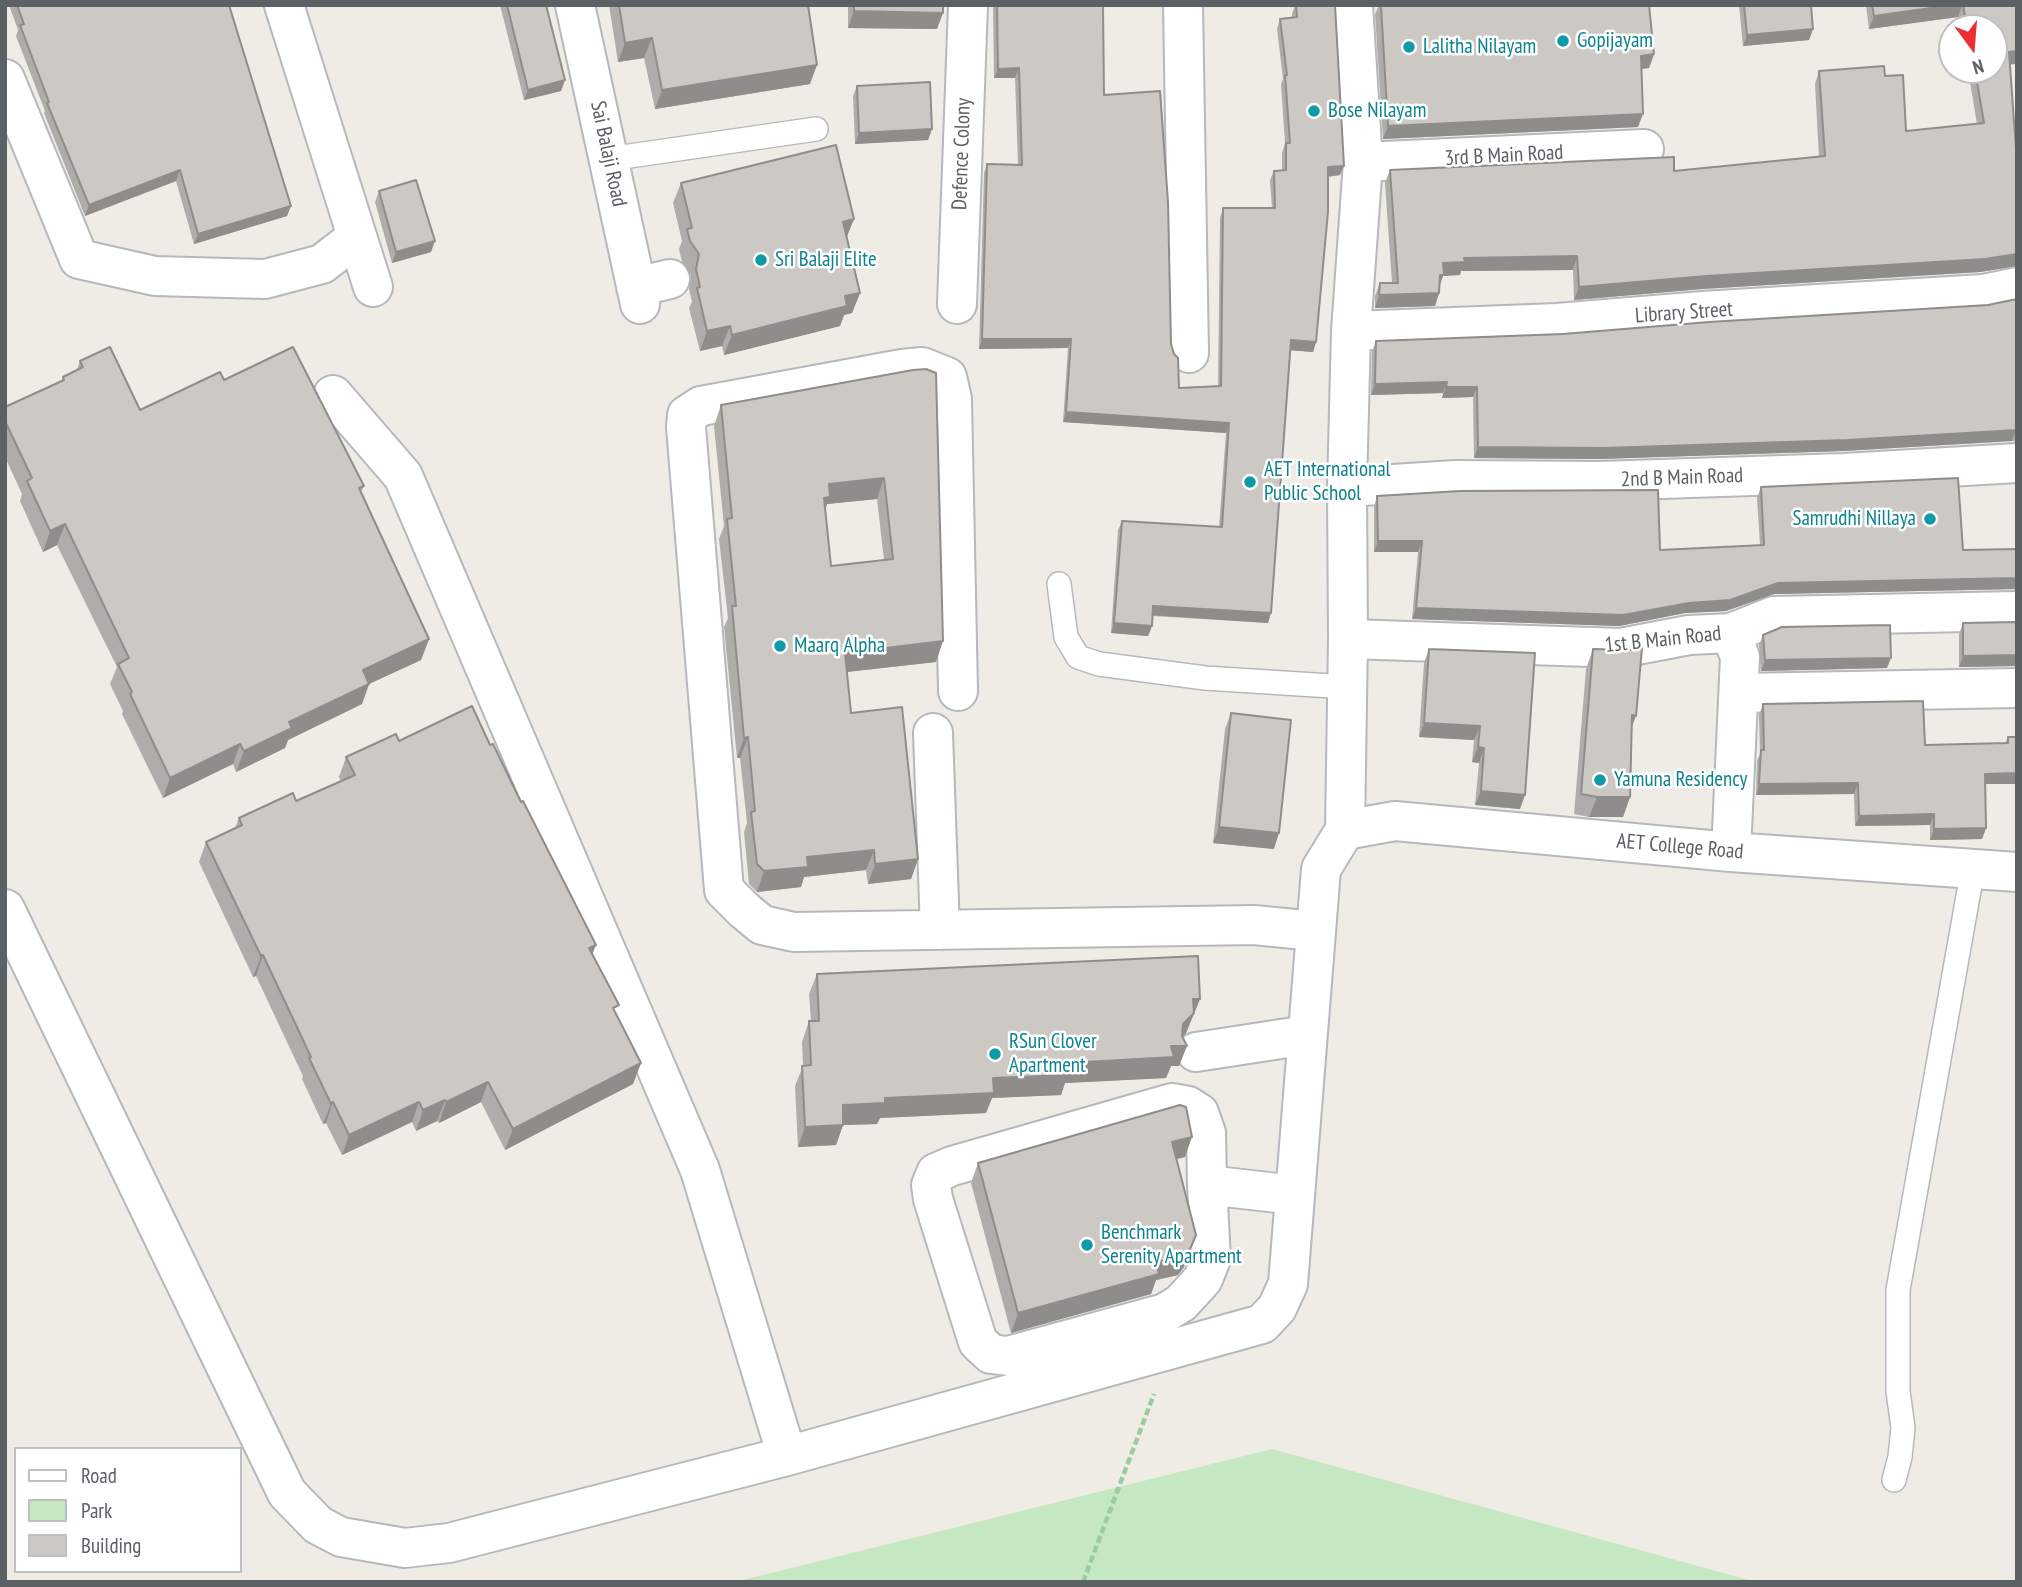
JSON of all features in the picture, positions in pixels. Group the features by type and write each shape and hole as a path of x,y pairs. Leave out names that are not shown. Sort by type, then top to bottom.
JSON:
{"street":[{"path":"284,5 373,287"},
{"name":"Sai Balaji Road","path":"575,5 609,159 649,290"},
{"path":"1183,5 1189,353"},
{"path":"5,909 287,1493 318,1525 341,1537 405,1548 449,1544 787,1456 1262,1324 1277,1308 1288,1284 1321,869 1345,830 1347,487 1351,331 1363,162 1353,5"},
{"name":"Defence Colony","path":"957,304 959,9"},
{"path":"5,79 79,259 155,276 265,279 322,264 357,237"},
{"name":"3rd B Main Road","path":"1363,162 1644,149"},
{"name":"Library Street","path":"1351,331 1557,323 1703,311 1983,295 2017,287"},
{"path":"958,691 952,399 947,377 922,367 902,369 701,406 687,415 724,890 744,911 762,925 794,932 1254,925 1315,931"},
{"path":"333,395 403,476 695,1157 787,1456"},
{"name":"2nd B Main Road","path":"1347,487 1455,480 1599,481 1844,473 2017,463"},
{"name":"1st B Main Road","path":"1348,639 1621,648 1689,635 1731,633 1774,616 2017,611"},
{"path":"1731,633 1740,657 1731,852"},
{"path":"1739,693 2017,688"},
{"path":"933,733 940,930"},
{"name":"AET College Road","path":"1345,830 1395,821 1731,852 2017,872"},
{"path":"1196,1052 1307,1035"},
{"path":"1172,1103 1188,1106 1199,1113 1206,1133 1207,1185 1211,1259 1203,1279 1181,1303 1165,1312 1008,1356 991,1354 978,1342 933,1199 931,1185 936,1173 952,1166 1172,1103"},
{"path":"1207,1185 1295,1195"}],"lane":[{"path":"609,159 816,129"},
{"path":"1059,584 1066,638 1078,657 1100,664 1205,678 1347,687"},
{"path":"1894,1480 1903,1428 1898,1391 1898,1290 1973,868"}],"path":[{"path":"1083,1582 1171,1350"}],"green space":[{"path":"1272,1449 1756,1582 735,1582"}],"building":[{"path":"17,5 229,5 291,206 198,234 180,170 89,205 47,103 49,102 20,25 24,24"},
{"path":"507,5 546,5 565,80 528,90"},
{"path":"619,5 808,5 817,65 662,90 652,38 625,43"},
{"path":"854,5 943,5 943,13 854,11"},
{"path":"997,5 1103,5 1104,95 1160,91 1168,202 1171,344 1178,358 1179,388 1221,386 1223,208 1275,208 1274,171 1286,170 1286,143 1290,143 1287,75 1280,19 1297,17 1296,5 1335,5 1344,166 1328,167 1328,212 1316,342 1291,340 1271,613 1153,606 1152,626 1114,623 1122,521 1222,527 1229,423 1066,412 1071,339 982,339 987,164 1022,165 1019,68 998,69"},
{"path":"1381,5 1649,5 1654,54 1641,56 1643,114 1388,126"},
{"path":"1744,5 1811,5 1813,29 1747,35"},
{"path":"1872,5 1952,5 1874,16"},
{"path":"1963,5 2017,5 2017,51 2009,52 2017,163 2017,254 1985,259 1706,276 1579,287 1577,256 1464,258 1465,262 1443,263 1444,275 1440,275 1439,293 1379,295 1380,283 1398,283 1390,170 1674,157 1674,171 1825,156 1819,71 1884,66 1885,76 1903,75 1906,131 1984,123 1977,84 2008,84 2008,14 1965,14"},
{"path":"930,82 932,129 859,133 857,86"},
{"name":"Sri Balaji Elite","path":"836,145 854,219 843,222 860,293 845,296 847,306 732,335 730,326 707,331 697,288 700,287 696,269 699,254 690,241 687,229 692,228 681,183"},
{"path":"416,180 435,241 396,252 379,191"},
{"path":"2017,299 2017,430 1847,440 1603,448 1478,447 1477,387 1446,387 1447,382 1375,384 1376,341 1563,334 1988,305"},
{"path":"110,347 140,410 220,372 224,380 293,347 364,486 359,488 429,639 363,670 369,684 289,722 292,728 244,751 240,744 170,778 118,664 129,658 65,524 50,531 27,481 32,478 5,421 5,407 64,380 63,377 83,367 80,361"},
{"name":"Maarq Alpha","path":"926,369 936,373 943,641 845,653 851,713 902,707 918,859 875,864 874,850 807,857 808,867 764,871 757,864 751,812 755,811 748,737 744,738 732,606 736,606 727,519 732,518 721,405","holes":["884,478 893,559 831,566 824,498 830,497 829,484"]},
{"path":"1958,478 1963,550 2017,549 2017,578 1778,583 1730,600 1689,603 1623,615 1416,608 1422,541 1378,541 1377,496 1460,491 1658,490 1660,550 1764,545 1761,487"},
{"path":"2017,622 2017,655 1963,656 1963,623"},
{"path":"1890,625 1891,658 1765,660 1763,635 1782,627"},
{"path":"1642,648 1636,716 1632,715 1630,797 1581,794 1593,649"},
{"path":"1429,649 1535,653 1525,795 1481,791 1484,748 1478,747 1480,726 1424,723"},
{"path":"1923,701 1925,745 2008,743 2008,737 2017,737 2017,773 1985,774 1986,828 1934,829 1934,814 1859,816 1858,783 1759,784 1761,750 1764,750 1763,704"},
{"path":"472,706 596,945 589,948 619,1005 613,1008 641,1063 513,1129 488,1082 423,1110 419,1102 349,1135 333,1102 331,1104 263,955 261,956 206,842 242,825 239,818 293,793 296,801 355,775 346,757 396,734 399,741"},
{"path":"1231,713 1291,720 1279,833 1219,827"},
{"name":"RSun Clover Apartment","path":"1198,956 1200,999 1193,999 1194,1013 1183,1024 1182,1036 1187,1046 1171,1046 1174,1057 1067,1063 1068,1075 993,1078 994,1093 885,1098 885,1103 843,1105 843,1125 805,1127 802,1066 811,1065 809,1021 819,1021 817,974"},
{"name":"Benchmark Serenity Apartment","path":"1180,1105 1186,1107 1192,1137 1172,1142 1196,1235 1185,1255 1156,1262 1159,1274 1018,1313 978,1163"}],"place":[{"name":"Gopijayam","path":"1563,41"},
{"name":"Lalitha Nilayam","path":"1409,47"},
{"name":"Bose Nilayam","path":"1314,111"},
{"name":"Sri Balaji Elite","path":"761,260"},
{"name":"AET International Public School","path":"1250,482"},
{"name":"Samrudhi Nillaya","path":"1930,519"},
{"name":"Maarq Alpha","path":"780,646"},
{"name":"Yamuna Residency","path":"1600,780"},
{"name":"RSun Clover Apartment","path":"995,1054"},
{"name":"Benchmark Serenity Apartment","path":"1087,1245"}]}
